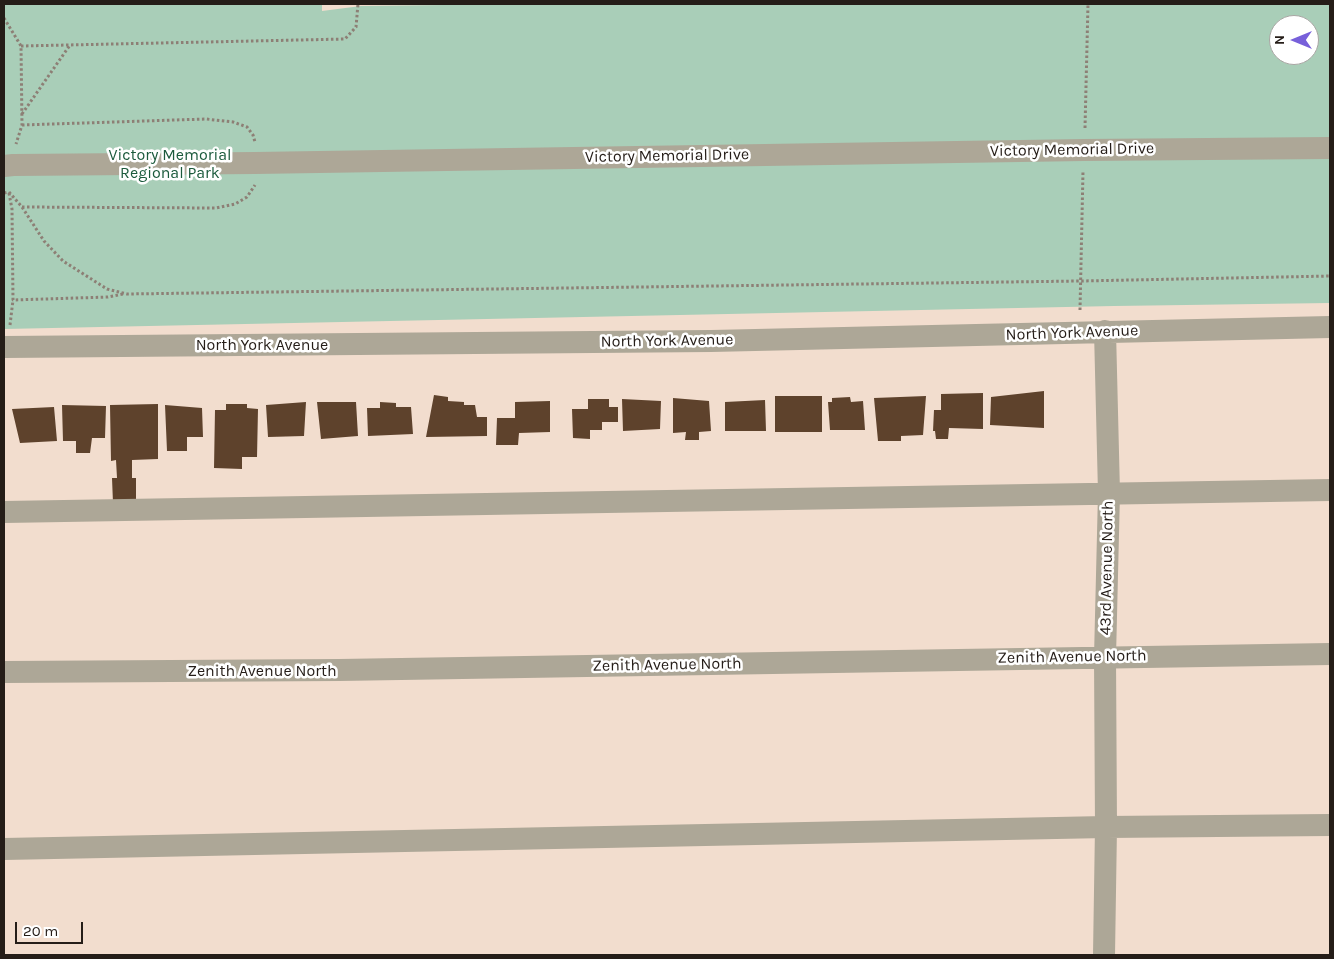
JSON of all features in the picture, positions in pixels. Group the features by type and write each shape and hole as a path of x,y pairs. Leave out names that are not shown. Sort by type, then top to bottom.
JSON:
{"street":[{"name":"Victory Memorial Drive","path":"4,166 1330,148"},
{"name":"North York Avenue","path":"4,347 721,341 1330,327"},
{"name":"43rd Avenue North","path":"1104,955 1106,827 1105,657 1108,493 1105,331"},
{"path":"4,512 1330,490"},
{"name":"Zenith Avenue North","path":"4,672 349,670 1330,654"},
{"path":"4,849 1106,827 1330,825"}],"path":[{"path":"21,46 345,39 356,27 358,4"},
{"path":"4,18 21,46 22,125 15,147"},
{"path":"21,115 70,44"},
{"path":"22,125 206,119 233,122 247,127 253,135 255,144"},
{"path":"22,208 216,208 235,204 247,198 255,185"},
{"path":"9,192 44,241 63,261 107,289 127,294"},
{"path":"4,193 9,192"},
{"path":"9,192 12,209 12,314"},
{"path":"13,300 108,297 127,294 1330,276"}],"green space":[{"name":"Victory Memorial Regional Park","path":"4,4 322,4 322,11 361,6 525,4 1330,4 1330,303 4,329"}],"building":[{"path":"1044,391 1044,428 990,425 991,397"},
{"path":"983,393 983,429 949,428 948,439 936,439 935,431 933,431 934,410 941,410 941,394"},
{"path":"434,395 448,397 448,401 464,402 464,405 475,405 477,417 487,417 487,436 426,437"},
{"path":"775,396 822,396 822,432 775,432"},
{"path":"926,396 923,435 901,436 901,441 878,441 874,398"},
{"path":"850,397 851,402 863,401 865,430 830,430 828,402 832,402 832,398"},
{"path":"673,398 709,401 711,431 699,432 699,440 685,440 686,432 673,433"},
{"path":"588,399 609,399 609,407 618,407 618,422 602,422 602,430 590,430 590,439 573,438 572,409 588,409"},
{"path":"622,399 661,401 660,429 623,431"},
{"path":"765,400 766,431 725,431 725,402"},
{"path":"550,401 550,432 519,433 518,445 496,445 497,418 515,418 515,402"},
{"path":"306,402 304,436 268,437 266,405"},
{"path":"317,402 356,402 358,436 321,439"},
{"path":"380,402 396,403 396,407 411,407 413,434 368,436 367,408 380,408"},
{"path":"158,404 158,459 132,460 132,478 136,478 136,503 113,503 112,478 117,478 116,460 111,461 110,405"},
{"path":"226,404 247,404 247,408 258,409 257,457 242,457 242,469 214,468 215,410 226,410"},
{"path":"62,405 106,406 105,438 92,438 90,453 76,453 76,441 63,441"},
{"path":"165,405 202,408 203,437 187,437 187,451 167,451"},
{"path":"54,407 57,441 20,443 12,409"}]}
